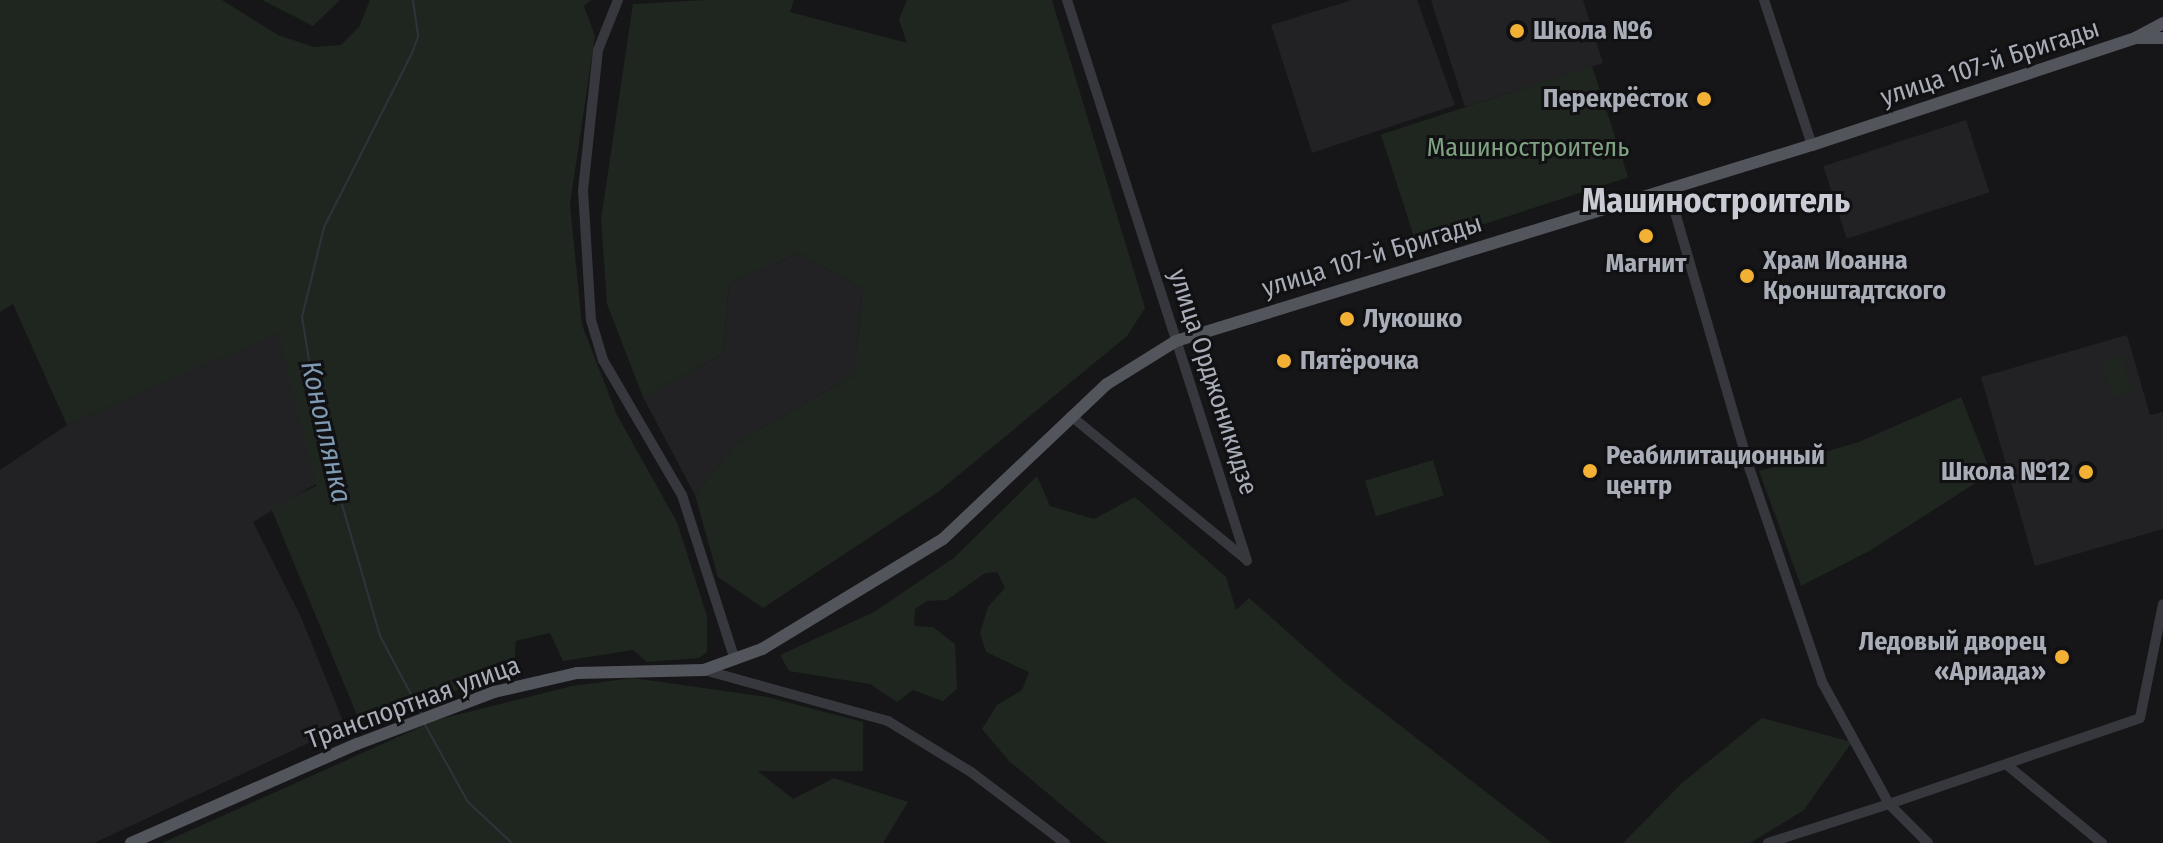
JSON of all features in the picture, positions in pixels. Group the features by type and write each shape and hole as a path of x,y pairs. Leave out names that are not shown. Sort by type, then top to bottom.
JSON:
{"main road":[{"path":"2135,38 2163,23"},
{"name":"улица 107-й Бригады","path":"704,670 735,660 943,539 1071,416 1124,370 1176,341 1812,145 2135,38"},
{"path":"2135,38 2163,38"},
{"name":"Транспортная улица","path":"131,843 435,712 577,673 704,670"}],"street":[{"path":"618,0 598,50 583,190 591,320 603,360 682,495 735,660"},
{"name":"улица Орджоникидзе","path":"1067,0 1247,561 1071,416"},
{"path":"1764,0 1812,145"},
{"path":"1668,188 1750,470 1822,682 1889,804 1928,843"},
{"path":"1768,843 2140,718 2163,604"},
{"name":"Транспортная улица","path":"704,670 766,683 888,721 971,772 1065,843"},
{"path":"2007,765 2102,843"}],"shaded area":[{"path":"1352,0 1417,0 1455,105 1312,153 1271,25"},
{"name":"Школа №6","path":"1431,0 1583,0 1603,63 1465,107"},
{"path":"1966,120 1989,192 1847,239 1823,166"},
{"path":"799,253 863,289 854,375 738,442 695,495 643,397 723,354 729,283"},
{"path":"278,332 319,482 253,522 301,617 345,726 94,843 0,843 0,470 67,425"},
{"name":"Школа №12","path":"2127,335 2150,415 2163,412 2163,529 2035,566 1981,377"}],"green space":[{"path":"0,0 222,0 278,35 314,47 341,45 359,27 370,0 591,0 584,6 595,36 570,204 582,325 617,415 677,522 707,616 707,652 699,658 647,662 633,650 563,661 550,633 516,641 514,673 359,720 271,508 316,486 278,333 67,425 13,304 0,312"},
{"path":"262,0 340,0 313,26"},
{"path":"794,0 790,12 907,43 899,20 907,0 1052,0 1145,308 1127,336 938,492 763,608 718,577 695,495 738,442 854,375 863,289 799,253 729,283 723,354 643,397 607,304 601,219 633,4"},
{"name":"Машиностроитель","path":"1592,66 1628,177 1417,246 1381,135"},
{"path":"2121,356 2132,391 2113,397 2102,362"},
{"path":"1961,397 1991,473 1871,550 1801,586 1759,471 1859,442"},
{"path":"1433,460 1444,495 1376,516 1365,481"},
{"path":"1037,476 1050,506 1094,519 1135,497 1226,577 1236,610 1249,598 1344,682 1552,843 1107,843 1009,761 982,729 997,705 1022,690 1029,672 986,652 980,633 988,607 1005,588 997,572 985,573 947,600 927,601 915,609 914,626 933,627 955,644 957,689 943,701 913,690 897,702 870,684 789,671 780,655 874,612 955,557"},
{"path":"633,678 767,697 863,722 863,771 758,771 793,799 834,778 908,802 883,843 162,843 436,720 572,686"},
{"path":"1762,718 1852,742 1804,810 1750,843 1623,843 1682,783"}],"waterway":[{"name":"Коноплянка","path":"413,0 418,37 324,227 302,317 320,428 380,636 421,713"},
{"name":"Коноплянка","path":"424,723 468,802 512,843"}],"place":[{"name":"Школа №6","path":"1517,31"},
{"name":"Перекрёсток","path":"1704,99"},
{"name":"Магнит","path":"1646,236"},
{"name":"Храм Иоанна Кронштадтского","path":"1747,276"},
{"name":"Лукошко","path":"1347,319"},
{"name":"Пятёрочка","path":"1284,361"},
{"name":"Реабилитационный центр","path":"1590,471"},
{"name":"Школа №12","path":"2086,472"},
{"name":"Ледовый дворец «Ариада»","path":"2062,657"}],"district":[{"name":"Машиностроитель","path":"1716,201"}]}
